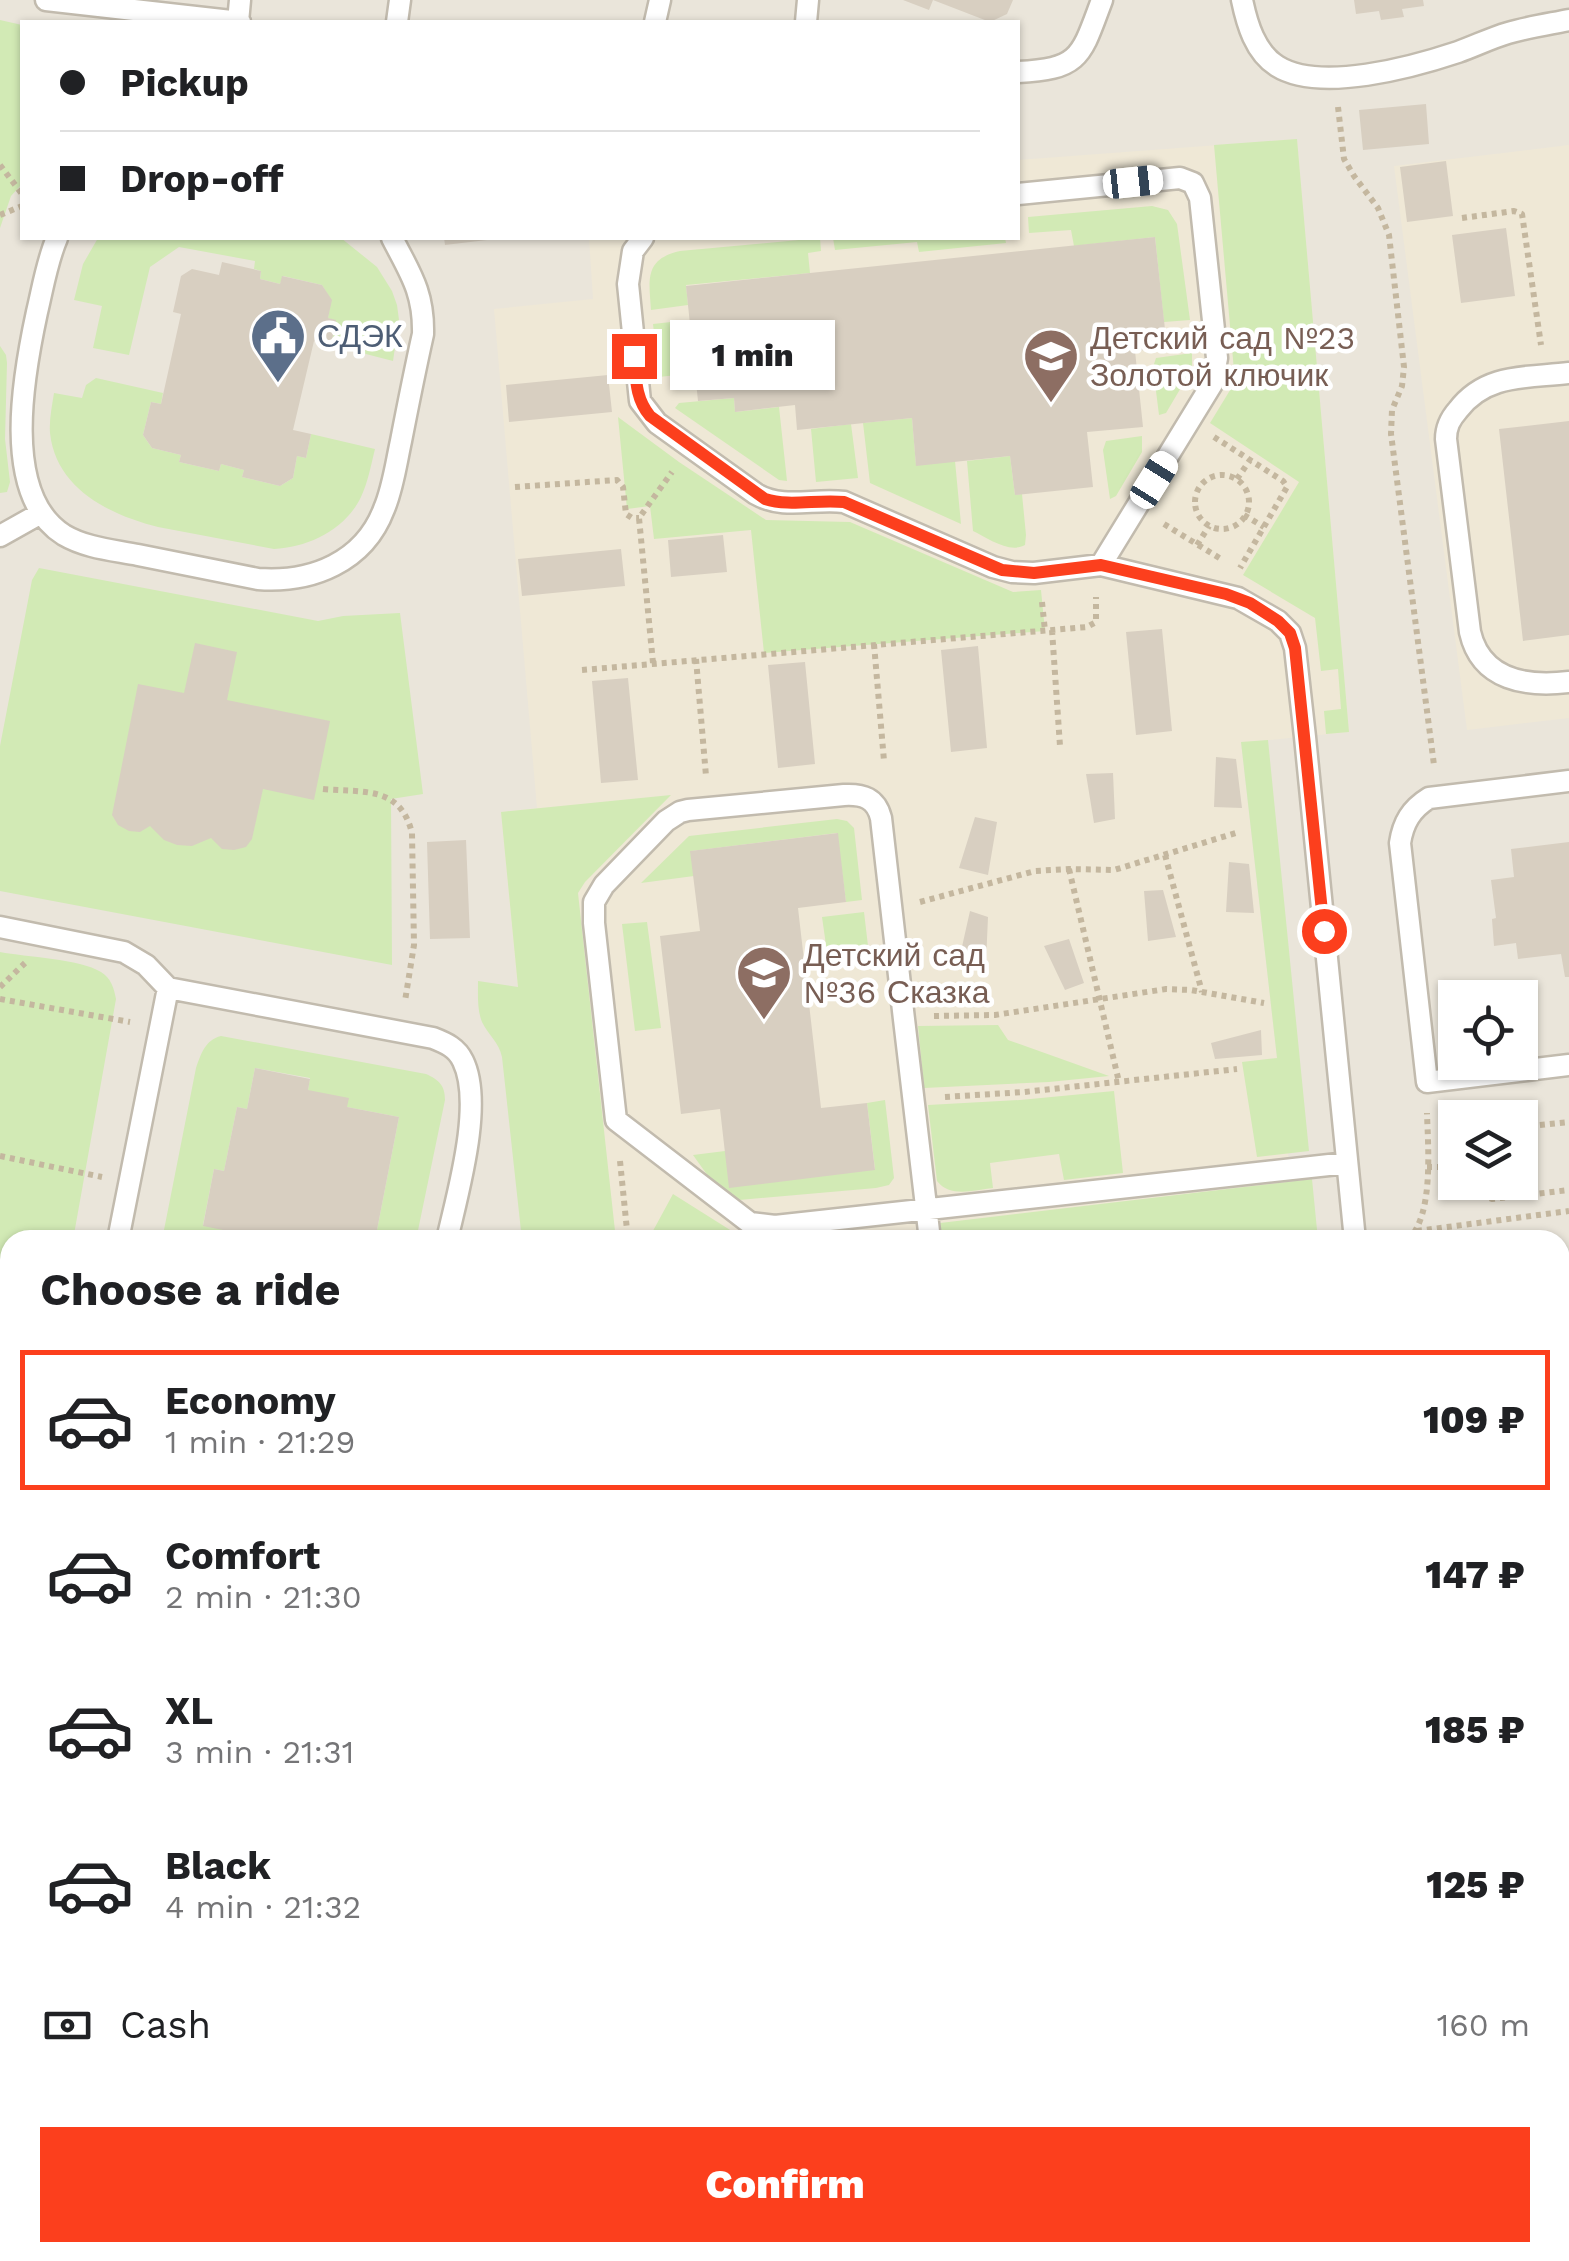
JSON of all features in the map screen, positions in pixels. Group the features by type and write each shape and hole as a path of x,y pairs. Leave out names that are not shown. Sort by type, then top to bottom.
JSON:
{"lane":[{"path":"46,0 221,20"},
{"path":"1020,72 1054,69 1069,62 1084,46 1102,0"},
{"path":"1242,0 1257,46 1274,65 1308,78 1335,78 1437,58 1506,33 1569,20"},
{"path":"1020,194 1180,178 1198,189 1217,367 1212,384 1190,422 1096,565"},
{"path":"56,240 30,342 23,401 24,461 41,513 63,534 90,546 279,580 316,574 355,553 368,539 385,508 423,334 422,300 393,240"},
{"path":"641,240 633,251 629,271 637,392 644,409 765,499 782,503 844,502 1002,570 1034,573 1096,565 1238,598 1285,626 1293,640 1354,1230"},
{"path":"1569,373 1490,383 1474,392 1449,423 1446,439 1470,632 1476,651 1502,674 1519,682 1569,682"},
{"path":"0,536 41,513"},
{"path":"1569,781 1429,798 1414,809 1400,843 1427,1082 1569,1066"},
{"path":"929,1230 926,1211 913,1098 882,818 875,803 862,796 844,795 688,810 672,816 604,885 594,902 616,1120 750,1223 775,1226 926,1211 1347,1163"},
{"path":"0,927 124,952 146,965 168,988 446,1043 464,1062 469,1128 449,1230"},
{"path":"120,1230 168,988"}],"path":[{"path":"1335,78 1344,159 1378,208 1389,235 1404,367 1402,386 1392,410 1391,434 1438,796"},
{"path":"0,165 20,191"},
{"path":"1462,218 1514,210 1522,214 1545,376"},
{"path":"1152,518 1238,570 1287,487 1190,422"},
{"path":"653,663 638,518 690,446"},
{"path":"1238,479 1250,460"},
{"path":"1213,476 1238,479 1248,494 1244,515 1236,525 1209,526 1197,512 1195,495 1199,487 1213,476"},
{"path":"515,487 617,480 623,487 626,514 638,518"},
{"path":"1244,515 1264,528"},
{"path":"1197,544 1209,526"},
{"path":"582,670 1087,627 1096,622 1098,612 1096,565"},
{"path":"1052,630 1060,746"},
{"path":"874,644 884,761"},
{"path":"696,659 706,778"},
{"path":"323,788 384,796 398,804 410,824 412,968"},
{"path":"892,909 1035,872 1114,870 1239,832"},
{"path":"1165,856 1202,992"},
{"path":"1069,869 1119,1082"},
{"path":"904,1016 995,1015 1166,989 1264,1003"},
{"path":"0,999 160,1028"},
{"path":"913,1098 1024,1092 1237,1069"},
{"path":"1417,1230 1426,1189 1427,1082"},
{"path":"616,1120 627,1230"},
{"path":"1538,1126 1569,1122"},
{"path":"0,1156 129,1183"},
{"path":"1427,1167 1438,1167"},
{"path":"1538,1194 1569,1190"},
{"path":"1425,1230 1569,1211"}],"shaded area":[{"path":"0,0 1569,0 1569,1230 0,1230"},
{"path":"1297,139 1349,732 1241,743 1292,1188 929,1230 541,1230 501,812 537,808 494,309 593,299 589,240 1020,240 1020,160"},
{"path":"1569,145 1569,718 1467,730 1394,166"}],"green space":[{"path":"0,20 20,25 20,186 11,196 0,228"},
{"path":"1297,139 1349,732 1326,734 1324,711 1341,709 1338,669 1321,671 1315,618 1243,575 1299,482 1210,423 1235,382 1214,145"},
{"path":"1152,206 1168,210 1177,224 1190,320 1164,322 1155,237 1074,246 1071,230 1029,233 1028,217"},
{"path":"97,240 343,240 377,267 392,291 399,320 393,361 331,345 336,321 328,318 331,300 322,285 283,276 280,284 260,279 261,271 254,269 255,261 179,247 150,267 129,355 93,348 102,306 74,300 83,264"},
{"path":"820,240 821,251 808,253 810,273 686,285 688,305 651,310 654,265 680,251"},
{"path":"833,240 1006,243 919,252 917,242 835,250"},
{"path":"689,320 695,373 659,377 653,324"},
{"path":"0,346 7,363 5,439 10,482 7,492 0,493"},
{"path":"1192,353 1192,369 1166,413 1159,415 1153,367 1156,358"},
{"path":"96,378 163,393 161,404 151,402 143,435 152,448 181,455 179,462 219,471 221,464 244,470 242,477 280,486 293,478 297,456 306,458 311,434 375,449 361,497 346,519 325,535 300,545 274,549 158,527 104,507 74,484 63,470 50,433 54,393 82,398 86,385"},
{"path":"734,398 735,412 779,407 787,481 779,480 675,408 679,403"},
{"path":"618,417 766,520 850,522 1013,592 1041,590 1045,631 764,653 751,530 654,539 650,506 627,509"},
{"path":"912,418 916,465 955,461 961,524 870,483 863,423"},
{"path":"851,424 858,478 816,482 811,429"},
{"path":"1142,436 1142,452 1116,496 1110,499 1103,450 1106,441"},
{"path":"1010,456 1015,495 1022,494 1026,535 1025,545 1012,548 973,531 967,461"},
{"path":"39,568 318,621 400,613 423,794 391,799 392,965 0,891 0,746 32,580"},
{"path":"1268,740 1309,1151 1257,1157 1242,1062 1277,1058 1241,742"},
{"path":"671,795 578,893 615,1230 521,1230 502,1057 482,1022 478,1002 478,981 518,987 501,812"},
{"path":"837,819 854,828 862,900 846,902 837,833 691,851 694,876 641,883 689,836"},
{"path":"864,912 868,946 827,952 822,917"},
{"path":"647,922 661,1028 635,1031 622,924"},
{"path":"0,952 92,968 107,977 116,999 75,1230 0,1230"},
{"path":"998,1025 1008,1040 1109,1076 924,1088 918,1026"},
{"path":"216,1038 434,1078 444,1090 445,1100 418,1230 377,1230 399,1117 347,1107 308,1090 310,1078 255,1068 247,1109 237,1107 224,1171 214,1169 203,1225 225,1230 164,1230 196,1068 207,1044"},
{"path":"1114,1091 1123,1173 1064,1180 1059,1154 990,1163 993,1188 955,1191 937,1181 928,1105"},
{"path":"885,1100 894,1178 889,1185 739,1200 718,1190 693,1155 725,1151 875,1169 867,1103"},
{"path":"1312,1179 1317,1230 941,1230 940,1223"},
{"path":"673,1194 730,1230 653,1230"}],"building":[{"path":"903,0 933,0 929,10"},
{"path":"933,0 1013,0 1007,14 985,20"},
{"path":"1354,0 1423,0 1424,6 1402,9 1404,17 1381,20 1379,11 1356,14"},
{"path":"1426,104 1429,144 1363,150 1359,110"},
{"path":"1446,161 1453,216 1407,222 1400,167"},
{"path":"1506,228 1515,296 1461,303 1452,235"},
{"path":"1155,237 1167,348 1135,351 1143,427 1087,432 1093,487 1015,495 1010,456 916,466 912,418 797,430 795,405 735,412 734,398 698,401 686,286"},
{"path":"444,240 487,240 445,245"},
{"path":"222,262 261,271 260,279 280,284 282,276 322,285 332,300 328,318 336,320 331,345 314,341 293,430 311,434 306,458 297,456 293,478 280,486 242,477 244,470 221,464 219,471 179,462 181,455 152,448 143,435 151,402 161,404 181,314 173,312 181,276 192,269 219,275"},
{"path":"608,375 612,412 509,422 506,385"},
{"path":"1569,421 1569,635 1523,641 1499,429"},
{"path":"723,535 727,572 671,577 668,540"},
{"path":"621,549 625,586 522,596 518,559"},
{"path":"1162,629 1172,731 1136,735 1126,632"},
{"path":"195,643 237,652 227,700 330,721 314,800 263,789 252,839 246,847 234,850 222,849 211,838 192,846 177,845 164,840 150,826 140,832 129,831 118,825 112,815 138,684 184,693"},
{"path":"978,646 987,748 951,752 941,650"},
{"path":"805,662 815,764 778,768 768,665"},
{"path":"628,678 638,780 601,783 592,681"},
{"path":"1216,757 1236,759 1242,808 1214,807"},
{"path":"1113,773 1115,819 1094,823 1086,774"},
{"path":"975,817 997,822 988,875 959,868"},
{"path":"838,833 846,902 798,908 821,1108 867,1103 875,1170 729,1188 720,1109 681,1114 660,936 700,931 690,851"},
{"path":"466,840 470,938 430,939 427,842"},
{"path":"1569,842 1569,977 1565,977 1561,954 1518,959 1516,943 1494,946 1492,919 1496,918 1491,880 1514,877 1511,849"},
{"path":"1229,862 1249,864 1254,913 1226,912"},
{"path":"1163,890 1176,937 1148,941 1144,891"},
{"path":"970,911 988,917 986,962 959,960"},
{"path":"1069,939 1084,983 1065,990 1044,946"},
{"path":"1261,1030 1262,1055 1215,1059 1211,1043"},
{"path":"255,1068 310,1079 308,1090 349,1098 347,1107 399,1117 377,1230 223,1230 203,1226 214,1169 224,1171 237,1107 247,1109"}],"place":[{"name":"СДЭК","path":"278,385"},
{"name":"Детский сад №23 Золотой ключик","path":"1051,405"},
{"name":"Детский сад №36 Сказка","path":"764,1022"}],"route":[{"path":"634,356 637,392 650,416 765,499 782,503 844,502 1002,570 1022,574 1101,565 1226,594 1250,603 1285,626 1295,648 1324,931"}]}
